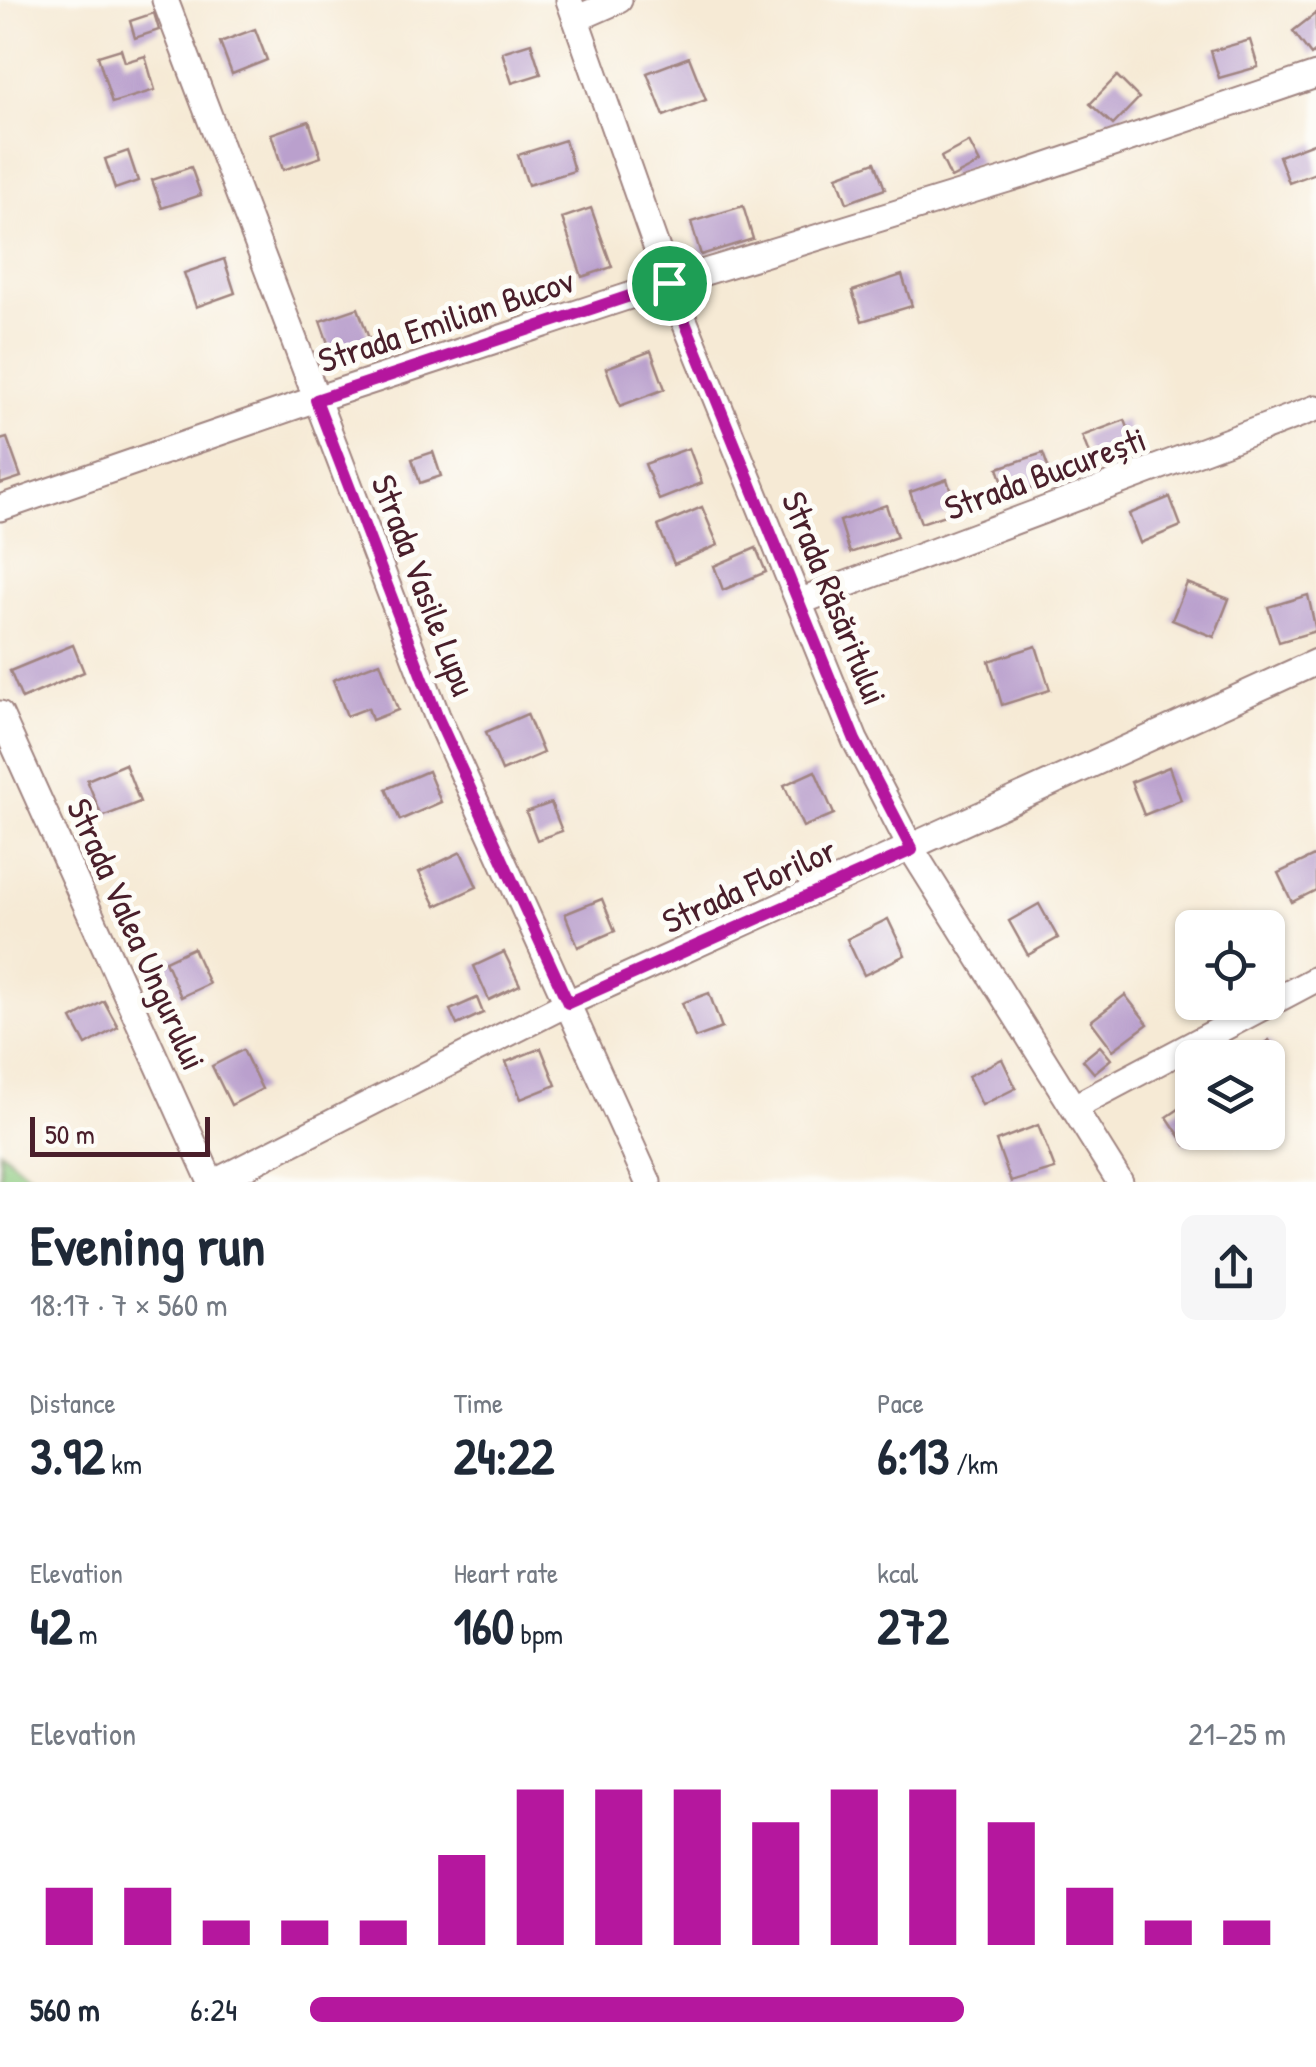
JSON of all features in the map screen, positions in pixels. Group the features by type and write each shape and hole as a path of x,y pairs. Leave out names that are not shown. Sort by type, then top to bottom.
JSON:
{"street":[{"name":"Strada Vasile Lupu","path":"165,0 437,716 648,1182"},
{"path":"573,10 619,0"},
{"name":"Strada Răsăritului","path":"573,10 669,283 855,740 912,850 1120,1182"},
{"name":"Strada Emilian Bucov","path":"0,508 669,283 1021,175 1316,75"},
{"name":"Strada București","path":"798,602 1316,408"},
{"name":"Strada Florilor","path":"213,1182 568,1003 912,850 1316,662"},
{"name":"Strada Valea Ungurului","path":"0,714 213,1182"},
{"path":"1074,1108 1316,979"}],"green space":[{"path":"0,1150 37,1182 1,1182"}],"building":[{"path":"154,13 159,30 135,38 130,21"},
{"path":"1316,13 1316,51 1311,55 1293,31"},
{"path":"255,29 267,60 232,74 220,42"},
{"path":"1250,40 1258,67 1219,78 1211,51"},
{"path":"531,43 541,74 512,83 502,52"},
{"path":"121,49 125,62 145,56 155,90 112,103 98,56"},
{"path":"689,57 706,100 664,116 647,73"},
{"path":"1117,76 1139,98 1113,125 1090,104"},
{"path":"309,121 321,157 283,170 271,134"},
{"path":"565,140 574,171 528,185 518,155"},
{"path":"969,142 980,163 951,178 941,157"},
{"path":"1316,142 1316,173 1289,183 1279,156"},
{"path":"128,151 138,181 115,189 105,159"},
{"path":"875,162 885,189 847,203 837,176"},
{"path":"191,167 201,195 162,208 152,180"},
{"path":"743,206 753,239 701,255 691,222"},
{"path":"591,208 612,267 582,277 562,218"},
{"path":"224,259 235,293 196,307 184,273"},
{"path":"902,275 912,306 862,321 852,291"},
{"path":"358,308 372,347 334,360 320,321"},
{"path":"651,351 665,389 620,406 606,368"},
{"path":"1125,420 1138,454 1096,471 1082,436"},
{"path":"7,438 21,477 0,484 0,440"},
{"path":"689,448 702,483 659,500 645,464"},
{"path":"433,452 441,476 420,483 412,459"},
{"path":"1043,453 1053,481 1008,497 998,468"},
{"path":"947,479 957,511 921,523 910,492"},
{"path":"1170,497 1181,526 1140,543 1129,514"},
{"path":"886,505 897,537 850,553 840,521"},
{"path":"702,507 718,545 674,564 658,526"},
{"path":"756,548 766,572 723,590 714,566"},
{"path":"1187,583 1229,599 1214,637 1172,620"},
{"path":"1308,595 1316,631 1279,642 1268,607"},
{"path":"73,645 84,672 22,699 10,671"},
{"path":"1036,646 1050,690 1002,705 989,661"},
{"path":"380,662 398,710 372,720 368,708 347,716 333,680"},
{"path":"527,714 543,753 502,771 486,732"},
{"path":"125,764 140,802 102,817 87,780"},
{"path":"1169,767 1181,800 1144,815 1131,782"},
{"path":"428,771 441,802 400,820 386,789"},
{"path":"815,771 834,814 803,827 784,785"},
{"path":"551,803 562,831 537,840 526,812"},
{"path":"461,852 477,887 436,906 419,872"},
{"path":"1316,855 1316,890 1292,902 1278,873"},
{"path":"602,899 615,931 578,947 565,914"},
{"path":"1039,904 1058,938 1028,955 1009,921"},
{"path":"888,919 905,955 864,975 847,939"},
{"path":"193,948 209,984 181,997 165,961"},
{"path":"504,952 520,985 489,1000 474,966"},
{"path":"709,993 722,1028 695,1038 682,1003"},
{"path":"1125,995 1148,1024 1113,1050 1091,1021"},
{"path":"477,998 483,1013 457,1025 450,1010"},
{"path":"104,1001 118,1027 86,1045 72,1019"},
{"path":"1100,1046 1111,1059 1094,1073 1083,1060"},
{"path":"541,1048 556,1085 521,1099 506,1062"},
{"path":"243,1050 262,1089 231,1105 212,1066"},
{"path":"1002,1059 1016,1088 982,1105 968,1076"},
{"path":"1175,1112 1175,1129 1167,1117"},
{"path":"1038,1125 1055,1169 1011,1182 996,1141"}],"route":[{"path":"669,283 855,740 912,850 568,1003 437,716 316,400 669,283"}]}
